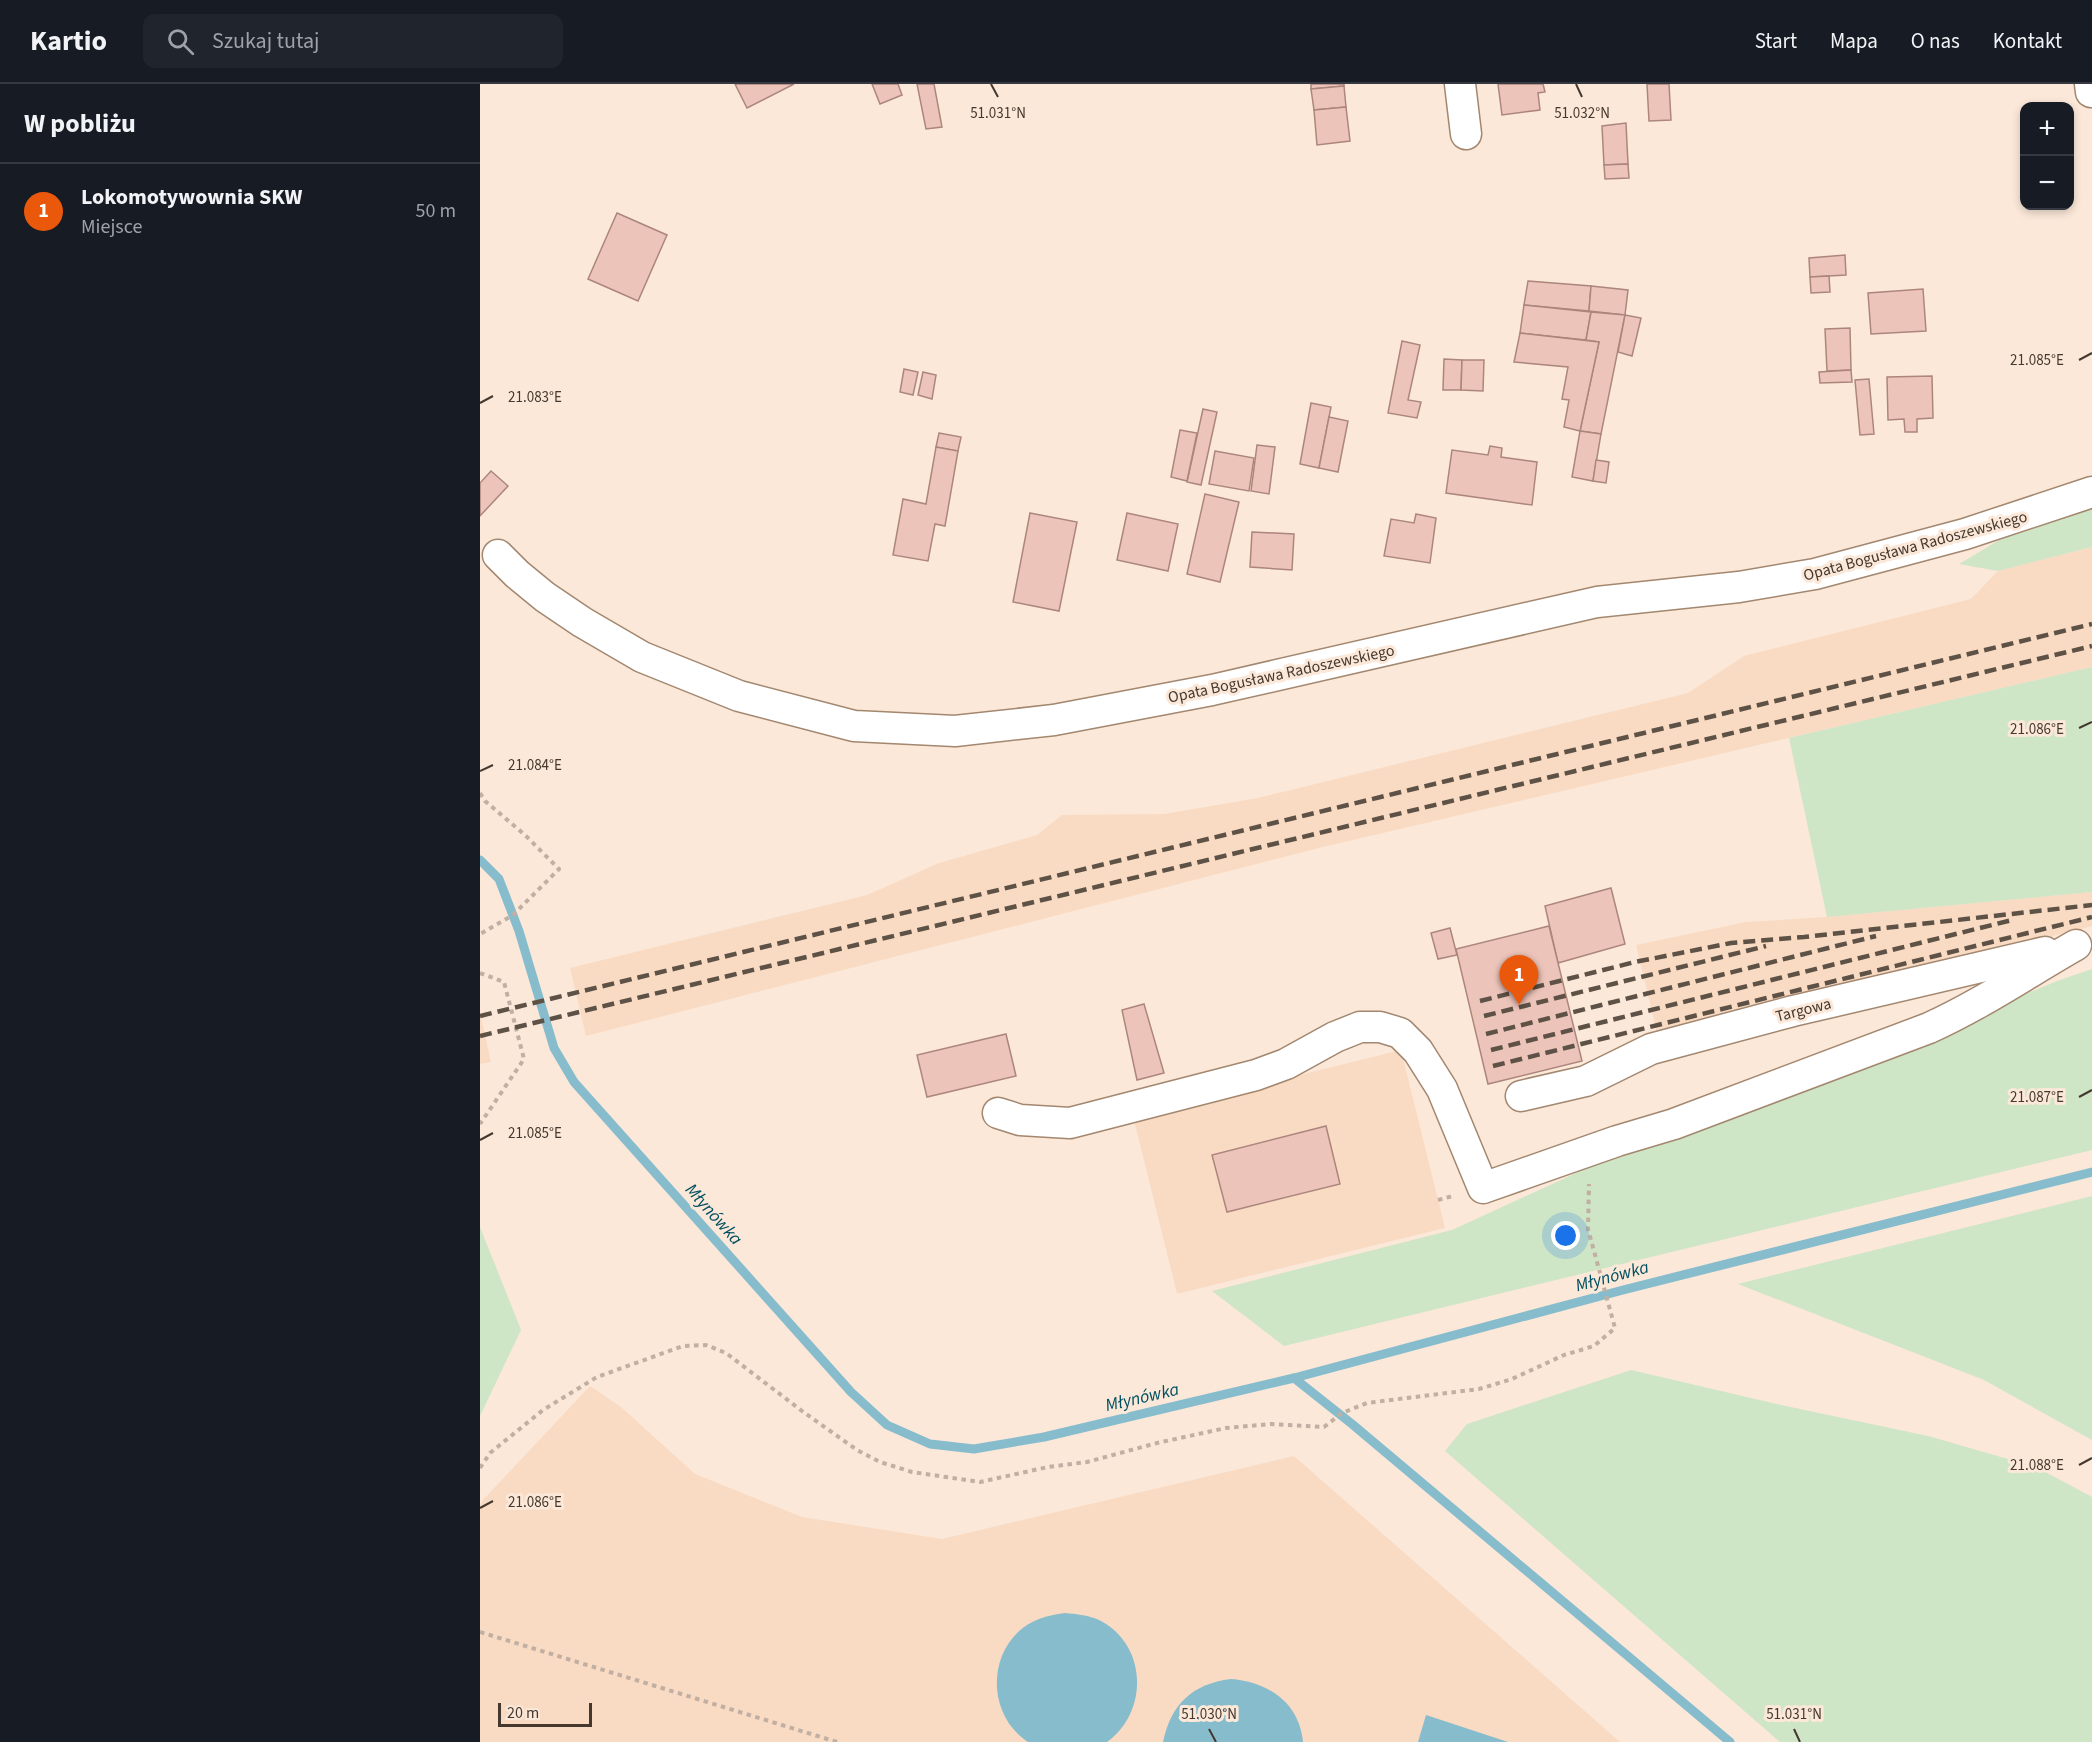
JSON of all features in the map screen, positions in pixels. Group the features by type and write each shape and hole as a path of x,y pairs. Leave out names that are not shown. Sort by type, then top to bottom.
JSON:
{"street":[{"path":"1460,84 1466,134"},
{"name":"Opata Bogusława Radoszewskiego","path":"498,555 516,574 545,597 642,657 739,696 854,726 955,731 1054,720 1212,690 1597,602 1739,587 1815,574 1965,534 2092,492"},
{"path":"998,1113 1020,1120 1070,1123 1256,1074 1286,1064 1351,1030 1360,1027 1380,1027 1400,1034 1418,1051 1442,1089 1483,1188 1617,1141 1674,1124 1929,1028 1963,1013 2017,978 2084,943"},
{"name":"Targowa","path":"1521,1096 1586,1081 1651,1049 1662,1046 1874,991 2084,943"}],"path":[{"path":"480,793 485,801 525,835 559,869 513,915 480,934"},
{"path":"480,973 504,982 524,1059 480,1124"},
{"path":"480,1468 490,1453 543,1410 597,1377 683,1346 706,1345 726,1353 820,1424 857,1450 880,1462 912,1472 981,1482 1048,1467 1088,1462 1157,1443 1226,1428 1271,1424 1324,1427 1342,1413 1367,1403 1479,1389 1512,1379 1564,1355 1594,1346 1615,1329 1588,1229 1589,1185 1617,1141"},
{"path":"480,1632 837,1742"}],"shaded area":[{"path":"2092,547 2092,667 1323,847 586,1036 570,968 867,895 939,863 1037,835 1062,815 1164,814 1258,798 1688,693 1744,656 1971,599 1998,571"},
{"path":"2092,892 2092,926 1658,1037 1636,945 1746,922 1827,917"},
{"path":"480,1013 491,1062 480,1064"},
{"path":"1401,1050 1445,1228 1177,1294 1133,1116"},
{"path":"590,1386 621,1407 695,1474 802,1517 942,1539 1294,1456 1620,1742 480,1742 480,1505"}],"green space":[{"path":"2092,506 2092,547 1998,571 1959,564 2018,529"},
{"path":"2092,667 2092,892 1827,917 1789,738"},
{"path":"2092,969 2092,1150 1284,1346 1212,1291 1452,1230 1633,1147 1862,1062 2057,981"},
{"path":"2092,1196 2092,1440 1984,1380 1738,1284"},
{"path":"480,1227 521,1330 480,1416"},
{"path":"1631,1370 1928,1436 2036,1467 2092,1497 2092,1742 1780,1742 1445,1451 1467,1424"}],"water":[{"path":"1065,1613 1097,1619 1114,1630 1126,1644 1133,1660 1137,1678 1136,1696 1131,1713 1121,1729 1107,1742 1028,1742 1006,1719 1000,1705 997,1674 1008,1645 1028,1624"},
{"path":"1231,1679 1257,1684 1279,1697 1295,1716 1303,1742 1163,1742 1172,1717 1185,1698 1205,1686"},
{"path":"1426,1715 1508,1742 1418,1742"}],"building":[{"path":"735,84 794,84 747,108"},
{"path":"872,84 898,84 902,95 880,104"},
{"path":"917,84 934,84 942,127 926,129"},
{"path":"1311,84 1344,84 1344,86 1311,89"},
{"path":"1498,84 1543,84 1545,92 1538,93 1540,110 1502,115"},
{"path":"1647,84 1669,84 1671,120 1649,121"},
{"path":"1344,86 1346,107 1314,110 1311,89"},
{"path":"1346,107 1350,141 1317,145 1314,110"},
{"path":"1626,123 1628,164 1604,165 1602,126"},
{"path":"1628,164 1629,178 1605,179 1604,165"},
{"path":"617,213 667,235 638,301 588,279"},
{"path":"1845,255 1846,275 1810,277 1809,258"},
{"path":"1829,276 1830,292 1811,293 1810,277"},
{"path":"1528,281 1591,286 1589,311 1524,305"},
{"path":"1591,286 1628,290 1625,315 1589,311"},
{"path":"1923,289 1926,331 1871,334 1868,293"},
{"path":"1524,305 1591,312 1586,340 1520,333"},
{"path":"1591,312 1625,315 1601,434 1580,431 1599,342 1586,340"},
{"path":"1625,315 1641,318 1632,356 1618,352"},
{"path":"1850,328 1851,370 1827,371 1825,329"},
{"path":"1520,333 1599,342 1580,431 1564,427 1569,400 1562,399 1568,367 1514,362"},
{"path":"1402,341 1420,345 1408,400 1421,402 1417,418 1388,413"},
{"path":"1444,359 1462,360 1461,390 1443,390"},
{"path":"1462,360 1484,360 1483,391 1461,390"},
{"path":"904,369 918,372 913,395 900,392"},
{"path":"1851,370 1852,382 1820,383 1819,372"},
{"path":"923,372 936,375 932,399 918,395"},
{"path":"1932,376 1933,418 1917,419 1917,432 1905,432 1904,419 1888,420 1887,377"},
{"path":"1869,379 1874,434 1860,435 1855,380"},
{"path":"1311,403 1331,407 1319,468 1300,464"},
{"path":"1203,409 1217,412 1201,485 1187,482"},
{"path":"1329,417 1348,421 1338,472 1319,468"},
{"path":"1180,430 1197,433 1187,481 1171,477"},
{"path":"1580,431 1601,434 1593,481 1572,477"},
{"path":"939,433 961,437 958,451 936,447"},
{"path":"1257,445 1275,447 1269,494 1251,491"},
{"path":"1490,446 1502,448 1501,457 1537,462 1532,505 1446,493 1452,450 1488,455"},
{"path":"936,447 958,451 945,526 935,524 928,561 893,555 903,499 926,504"},
{"path":"1215,451 1254,458 1249,491 1209,484"},
{"path":"1596,460 1609,462 1606,483 1593,481"},
{"path":"491,471 508,486 480,516 480,483"},
{"path":"1205,494 1239,502 1220,582 1187,574"},
{"path":"1030,513 1077,522 1059,611 1013,602"},
{"path":"1127,513 1178,524 1168,571 1117,560"},
{"path":"1416,514 1436,518 1430,563 1384,556 1391,519 1414,523"},
{"path":"1252,532 1294,534 1292,570 1250,567"},
{"path":"1611,888 1625,944 1558,963 1545,906"},
{"path":"1549,926 1582,1061 1488,1084 1456,949"},
{"path":"1450,928 1457,955 1438,959 1431,933"},
{"path":"1144,1004 1164,1073 1137,1080 1122,1010"},
{"path":"1006,1034 1016,1076 927,1097 917,1055"},
{"path":"1326,1126 1340,1184 1227,1212 1212,1155"}],"waterway":[{"name":"Młynówka","path":"480,860 499,879 519,931 554,1048 574,1082 851,1392 887,1425 930,1444 974,1449 1044,1437 1294,1378 1623,1290 2092,1172"},
{"path":"1294,1378 1352,1424 1730,1742"}],"railway":[{"path":"480,1016 2092,624"},
{"path":"480,1036 2092,646"},
{"path":"1480,1001 1635,962 1731,943 2092,905"},
{"path":"1493,1066 2092,917"},
{"path":"1491,1050 2012,920"},
{"path":"1486,1034 1876,936"},
{"path":"1484,1016 1766,946"}],"place":[{"name":"Lokomotywownia SKW","path":"1519,1005"}]}
